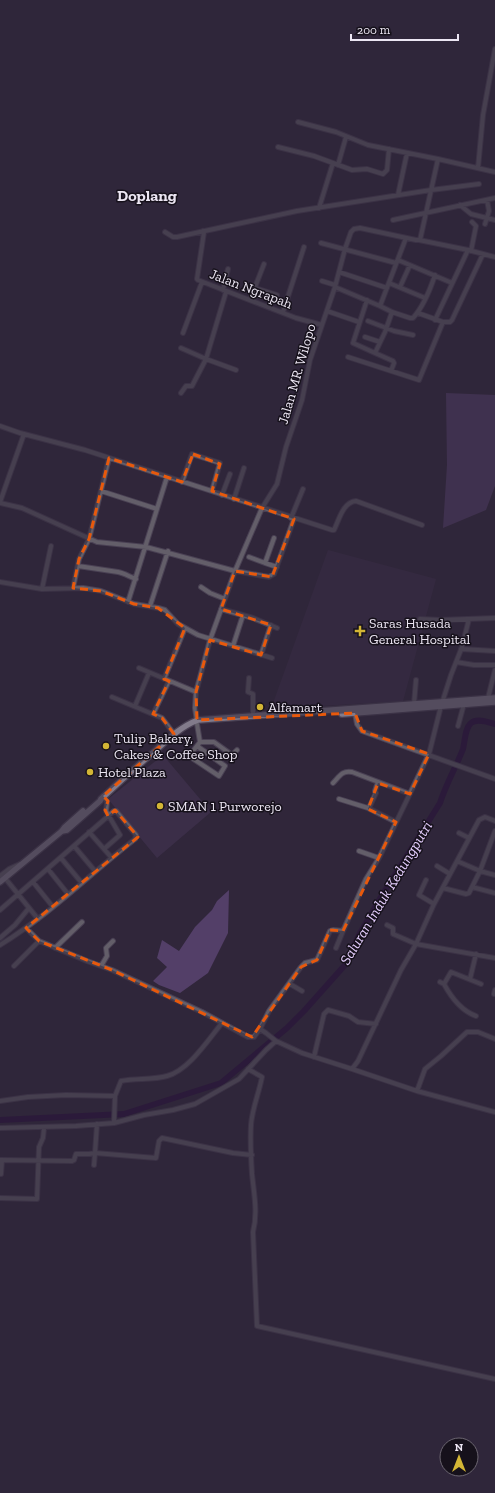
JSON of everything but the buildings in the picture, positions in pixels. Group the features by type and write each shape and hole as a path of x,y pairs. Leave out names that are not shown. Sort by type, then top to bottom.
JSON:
{"main road":[{"path":"197,722 396,708 495,698"},
{"path":"396,708 414,704 464,704 495,702"},
{"path":"321,713 355,713 370,710"},
{"path":"0,882 3,877 62,831 64,827 98,798 102,797 174,734 197,722 253,716 272,716"},
{"path":"116,785 121,784 190,725"}],"street":[{"path":"478,168 483,115 495,49"},
{"path":"298,122 336,132 361,143 495,172"},
{"path":"338,165 346,136"},
{"path":"278,147 314,156 352,170 367,169 383,174 387,170 389,149"},
{"path":"398,195 407,154"},
{"path":"419,240 421,238 438,159"},
{"path":"319,208 333,163"},
{"path":"165,232 173,237 177,237 319,208 479,184"},
{"path":"393,220 495,198"},
{"path":"485,224 488,217 488,200"},
{"path":"460,205 471,214 488,217 495,220"},
{"path":"435,320 452,283 470,250 476,226 472,222"},
{"name":"Jalan MR. Wilopo","path":"200,742 195,708 196,692 210,640 235,571 262,508 277,484 286,447 302,400 310,360 327,311 351,232 357,228 470,250 495,257"},
{"name":"Jalan Ngrapah","path":"203,231 197,279 224,291 296,318 322,325"},
{"path":"380,306 406,238"},
{"path":"321,243 397,261 452,283"},
{"path":"283,312 304,247"},
{"path":"418,313 435,320 450,322 482,254"},
{"path":"250,300 264,264"},
{"path":"400,287 410,265"},
{"path":"181,393 186,386 192,386 206,359 228,270"},
{"path":"339,272 387,288"},
{"path":"322,281 392,312 414,318 426,298 435,275"},
{"path":"183,333 202,282"},
{"path":"389,283 426,298"},
{"path":"255,288 277,295"},
{"path":"367,300 353,343 393,361 394,363 391,371"},
{"path":"327,311 359,322"},
{"path":"374,353 392,312"},
{"path":"368,321 386,328 414,335"},
{"path":"348,357 419,380 443,322"},
{"path":"365,337 380,342"},
{"path":"181,348 236,370"},
{"path":"0,426 85,450 333,531 345,506 356,500 422,525"},
{"path":"24,434 0,503 22,508 97,542 146,547 168,551 235,571 271,577 273,576 302,489"},
{"path":"182,482 192,454 220,463 212,492"},
{"path":"73,588 80,558 89,539 109,458"},
{"path":"234,499 244,468"},
{"path":"222,495 230,474"},
{"path":"128,602 167,477"},
{"path":"101,491 157,509"},
{"path":"265,562 274,538"},
{"path":"42,588 51,546"},
{"path":"150,606 168,551"},
{"path":"249,557 277,567"},
{"path":"78,566 118,572 136,579"},
{"path":"0,582 42,588 101,590 128,602 165,610 178,624 210,640 272,658"},
{"path":"201,587 210,593 225,599"},
{"path":"221,609 277,628"},
{"path":"233,646 243,616"},
{"path":"420,619 440,620 495,618"},
{"path":"336,948 366,879 379,858 429,754 442,704 469,619"},
{"path":"261,655 271,625"},
{"path":"164,679 184,628"},
{"path":"461,648 495,650"},
{"path":"456,662 474,665 495,664"},
{"path":"139,668 196,692"},
{"path":"488,698 495,670"},
{"path":"135,706 149,673"},
{"path":"249,678 248,692 252,694 253,716"},
{"path":"414,704 416,680"},
{"path":"154,714 169,681"},
{"path":"112,697 162,718 174,734"},
{"path":"458,726 464,704"},
{"path":"355,713 357,724 362,731 495,778"},
{"path":"197,746 225,766 219,776 190,757 190,755 200,742 214,742 232,755 237,750"},
{"path":"333,783 342,773 347,771 410,794"},
{"path":"369,808 376,793 375,791 378,782"},
{"path":"102,797 107,802 105,810 120,836 104,849"},
{"path":"339,799 369,808 396,822"},
{"path":"0,910 114,811 116,811 136,836 80,882 53,907 26,928 0,945"},
{"path":"352,1069 358,1061 401,970 416,944 434,904 469,838 481,818 485,817 495,821"},
{"path":"443,888 467,894 480,871 495,831"},
{"path":"89,832 111,857"},
{"path":"460,833 469,838"},
{"path":"74,846 95,871"},
{"path":"359,851 379,858"},
{"path":"61,858 80,882"},
{"path":"457,861 480,871 495,875"},
{"path":"436,866 450,874"},
{"path":"48,869 68,894"},
{"path":"3,877 38,919"},
{"path":"426,880 419,895 434,904"},
{"path":"33,882 53,907"},
{"path":"472,887 495,893"},
{"path":"0,938 15,925 29,908"},
{"path":"56,948 82,922"},
{"path":"386,924 393,928 394,934 416,944 495,958"},
{"path":"26,928 39,941 112,970 250,1037 254,1037 260,1029 269,1012 290,984 301,966 305,963 317,960 330,931 333,930 343,932"},
{"path":"14,966 39,941"},
{"path":"101,966 107,956 106,948 113,942"},
{"path":"470,979 476,954"},
{"path":"476,1016 468,1013 451,996 442,983 451,972 481,984"},
{"path":"290,984 302,991"},
{"path":"314,1057 324,1014 328,1010 348,1016 358,1022 376,1024"},
{"path":"114,1120 115,1096 121,1081 168,1076 182,1069 190,1062 222,1023"},
{"path":"260,1029 279,1044 314,1057 417,1091 495,1112"},
{"path":"417,1091 427,1066 441,1056 467,1032 478,1032 495,1039"},
{"path":"0,1128 44,1128 97,1124 173,1110 194,1104 239,1079 276,1041"},
{"path":"248,1069 262,1077 251,1124 256,1210 253,1232 257,1326 495,1379"},
{"path":"0,1101 66,1094 115,1096"},
{"path":"94,1165 97,1124"},
{"path":"0,1198 37,1199 39,1148 44,1138 44,1128"},
{"path":"1,1174 1,1160 38,1162 73,1161 76,1154 95,1153 156,1158 160,1139 162,1138 233,1153 252,1155"}],"highlighted area":[{"path":"193,454 220,464 212,491 294,519 272,577 235,571 221,609 271,625 261,655 210,640 196,692 197,720 355,713 362,731 429,754 410,794 378,783 368,809 396,822 343,931 330,930 317,960 301,967 252,1037 112,970 39,941 26,928 138,837 115,810 108,816 105,810 108,801 103,796 174,734 162,718 153,714 169,681 164,679 185,628 158,608 134,604 101,591 73,588 79,559 89,539 109,458 182,482"}],"shaded area":[{"path":"446,393 495,395 495,486 486,510 443,528 447,465"},
{"name":"Saras Husada General Hospital","path":"328,550 436,579 403,701 271,709"},
{"name":"SMAN 1 Purworejo","path":"163,755 211,812 157,858 108,799"},
{"path":"229,890 228,933 208,973 180,993 159,985 153,981 167,967 157,958 162,940 179,951 195,927 212,910 217,901"}],"waterway":[{"name":"Saluran Induk Kedungputri","path":"0,1120 124,1114 221,1083 287,1028 345,965 359,935 381,897 440,803 463,749 466,731 469,725 476,721 486,721 495,724"}],"place":[{"name":"Saras Husada General Hospital","path":"360,631"},
{"name":"Alfamart","path":"260,707"},
{"name":"Tulip Bakery, Cakes & Coffee Shop","path":"106,746"},
{"name":"Hotel Plaza","path":"90,772"},
{"name":"SMAN 1 Purworejo","path":"160,806"}],"district":[{"name":"Doplang","path":"147,195"}]}
